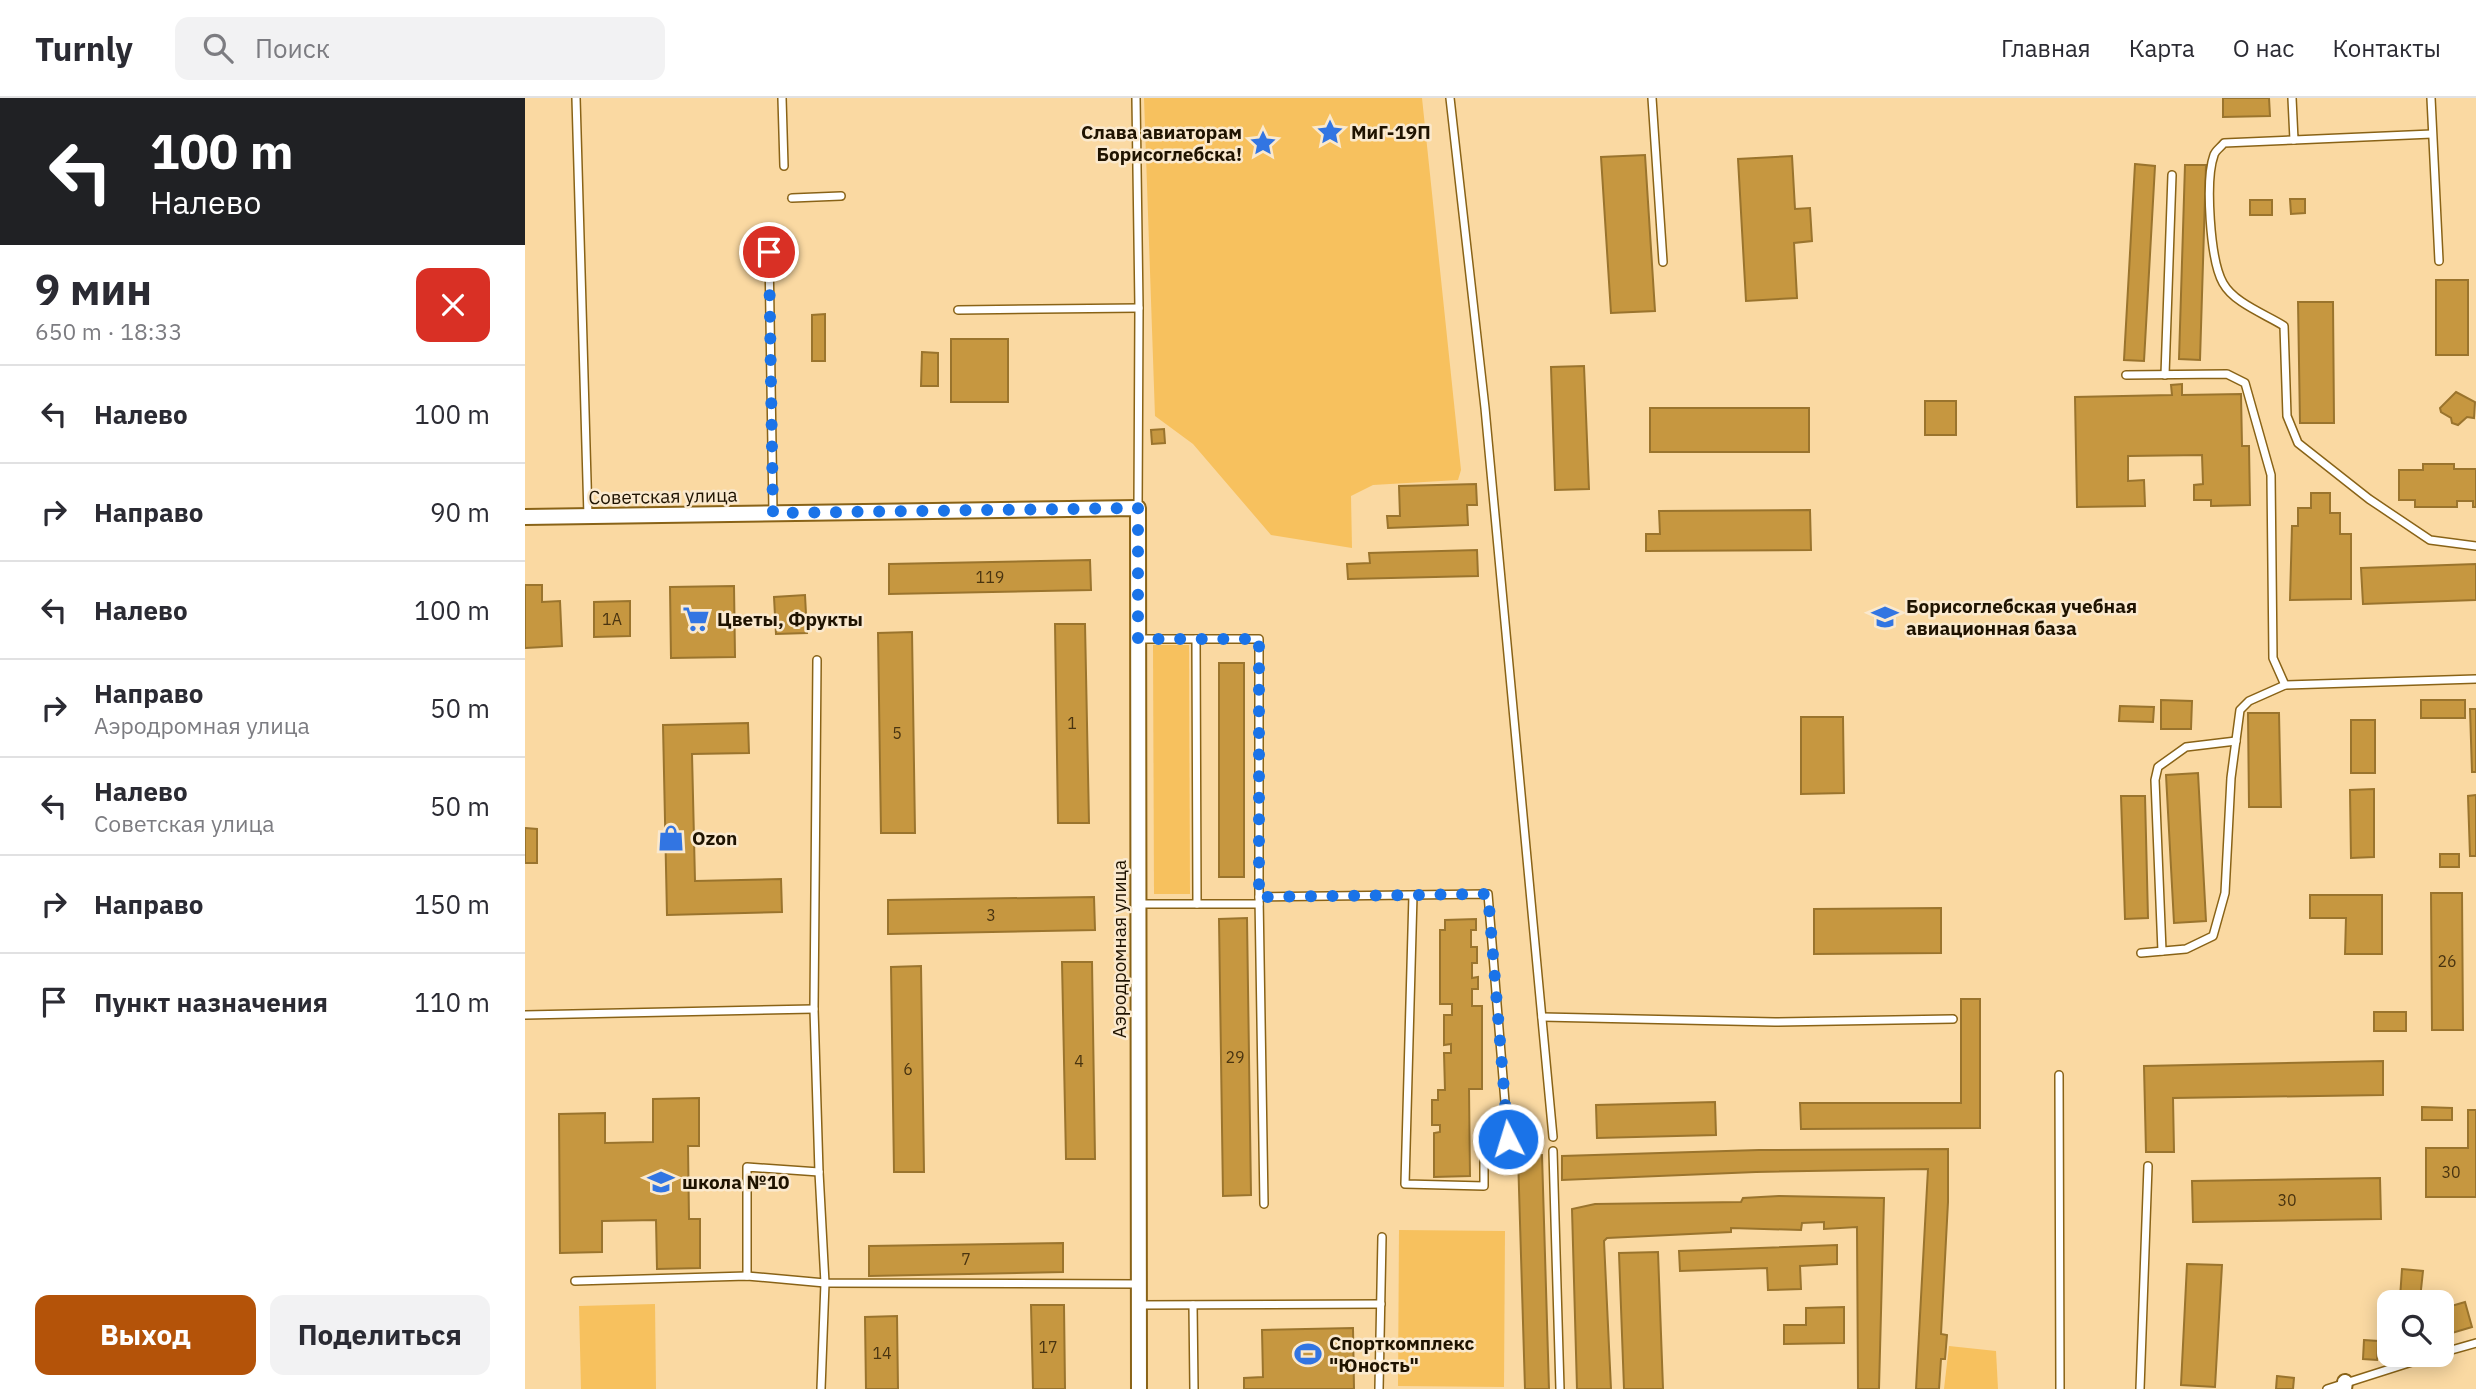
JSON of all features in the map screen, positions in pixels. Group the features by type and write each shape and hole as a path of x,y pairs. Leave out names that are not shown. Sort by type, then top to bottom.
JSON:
{"street":[{"name":"Советская улица","path":"525,517 1138,508"},
{"name":"Аэродромная улица","path":"1138,508 1139,1389"}],"lane":[{"path":"576,98 588,516"},
{"path":"782,98 784,166"},
{"path":"1136,98 1138,508"},
{"path":"1450,98 1487,422 1553,1137"},
{"path":"1652,98 1663,262"},
{"path":"2292,98 2294,140"},
{"path":"2431,98 2439,261"},
{"path":"2432,135 2224,143 2214,154 2211,183 2215,264 2224,285 2241,300 2284,326 2287,416 2298,443 2369,499 2430,540 2476,546"},
{"path":"2165,375 2172,175"},
{"path":"792,198 841,196"},
{"path":"580,218 590,218"},
{"path":"769,252 773,513"},
{"path":"958,310 1139,308"},
{"path":"2126,375 2227,374 2245,383 2271,475 2273,658 2285,685"},
{"path":"1138,639 1259,639 1259,900 1264,1204"},
{"path":"1196,639 1197,904"},
{"path":"817,660 814,1009 825,1283 821,1389"},
{"path":"2141,953 2186,949 2213,936 2225,893 2231,778 2240,710 2249,701 2285,685 2476,679"},
{"path":"2162,951 2155,780 2158,767 2186,747 2236,741"},
{"path":"1138,904 1197,904 1259,900 1413,895 1488,894 1508,1139 1484,1140 1484,1186 1405,1184 1413,895"},
{"path":"525,1015 814,1009"},
{"path":"1542,1017 1775,1022 1953,1019"},
{"path":"2059,1075 2060,1389"},
{"path":"1553,1151 1560,1389"},
{"path":"2140,1389 2148,1166"},
{"path":"747,1276 747,1167 819,1172"},
{"path":"1379,1389 1382,1237"},
{"path":"575,1281 747,1276 825,1283 1138,1284"},
{"path":"1138,1305 1381,1304"},
{"path":"1193,1305 1194,1389"},
{"path":"2454,1350 2476,1343"},
{"path":"2327,1389 2345,1386 2401,1367"}],"shaded area":[{"path":"1144,98 1422,98 1461,470 1458,480 1373,485 1351,496 1352,548 1271,535 1193,444 1155,416"},
{"path":"1153,645 1189,645 1190,894 1154,894"},
{"path":"1399,1230 1505,1231 1504,1387 1398,1386"},
{"path":"655,1304 656,1389 581,1389 579,1306"},
{"path":"1949,1346 1996,1351 1998,1389 1944,1389"}],"building":[{"path":"2223,98 2269,98 2270,116 2223,117"},
{"path":"1645,155 1655,311 1611,313 1601,157"},
{"path":"1792,156 1795,209 1810,208 1812,241 1794,243 1797,298 1746,301 1738,159"},
{"path":"2135,164 2155,166 2144,361 2124,360"},
{"path":"2185,165 2206,165 2200,360 2179,359"},
{"path":"2290,199 2305,199 2305,213 2291,214"},
{"path":"2250,200 2272,200 2272,215 2250,215"},
{"path":"2436,280 2468,280 2468,355 2436,355"},
{"path":"2298,302 2333,302 2334,423 2300,423"},
{"path":"825,314 825,361 812,361 812,315"},
{"path":"951,339 1008,339 1008,402 951,402"},
{"path":"922,352 938,353 938,386 921,386"},
{"path":"1584,366 1589,489 1555,490 1551,367"},
{"path":"2182,384 2182,395 2241,394 2242,446 2249,446 2250,505 2211,506 2211,500 2194,500 2194,485 2203,484 2202,455 2128,456 2128,481 2144,480 2145,506 2077,507 2075,397 2172,395 2171,385"},
{"path":"2456,392 2475,402 2474,418 2467,417 2458,425 2452,423 2451,418 2441,412 2440,408"},
{"path":"1925,401 1956,401 1956,435 1925,435"},
{"path":"1650,408 1809,408 1809,452 1650,452"},
{"path":"1164,429 1165,443 1152,444 1151,430"},
{"path":"2423,464 2454,464 2454,469 2476,469 2476,507 2473,507 2473,501 2457,501 2457,507 2415,507 2415,500 2399,500 2399,470 2423,470"},
{"path":"1476,484 1477,505 1467,505 1468,525 1388,528 1387,516 1400,516 1399,486"},
{"path":"2311,493 2330,493 2330,513 2340,513 2340,534 2351,534 2351,599 2290,600 2292,526 2298,526 2298,508 2311,508"},
{"path":"1810,510 1811,550 1646,551 1646,534 1660,534 1659,511"},
{"path":"1477,550 1478,576 1348,579 1347,564 1370,563 1369,553"},
{"path":"1090,560 1091,590 889,594 889,564"},
{"path":"2476,564 2476,600 2363,604 2361,568"},
{"path":"525,585 542,585 542,602 560,601 562,646 525,648"},
{"path":"734,586 735,657 671,658 670,587"},
{"path":"805,595 807,633 776,634 774,597"},
{"path":"630,601 630,636 594,637 594,602"},
{"path":"1055,624 1085,624 1089,823 1058,823"},
{"path":"912,632 915,833 881,833 878,633"},
{"path":"1219,663 1244,663 1244,877 1219,877"},
{"path":"2161,700 2192,701 2191,729 2161,729"},
{"path":"2421,700 2465,700 2465,718 2421,718"},
{"path":"2120,706 2154,707 2153,722 2119,721"},
{"path":"2470,709 2476,709 2476,772 2472,772"},
{"path":"2248,713 2279,713 2281,807 2249,807"},
{"path":"1801,717 1843,717 1844,793 1801,794"},
{"path":"2351,720 2375,720 2375,773 2351,773"},
{"path":"748,723 749,753 692,754 695,881 781,879 782,912 667,915 663,725"},
{"path":"2198,773 2206,921 2174,923 2166,775"},
{"path":"2374,789 2374,857 2351,858 2350,790"},
{"path":"2476,795 2476,856 2470,856 2468,796"},
{"path":"2121,796 2145,796 2148,918 2125,919"},
{"path":"525,828 537,829 537,863 525,863"},
{"path":"2440,854 2459,854 2459,867 2440,867"},
{"path":"2431,893 2462,893 2463,1030 2432,1030"},
{"path":"2310,895 2382,895 2382,954 2345,954 2346,918 2310,918"},
{"path":"1094,897 1095,930 888,934 888,900"},
{"path":"1941,908 1941,953 1814,954 1814,909"},
{"path":"1247,918 1251,1195 1223,1196 1219,919"},
{"path":"1476,919 1476,930 1471,930 1471,947 1477,947 1477,963 1472,963 1472,978 1478,977 1478,989 1472,989 1472,1006 1482,1006 1482,1089 1469,1089 1470,1176 1434,1177 1434,1133 1440,1132 1440,1125 1432,1125 1432,1100 1438,1100 1438,1090 1445,1090 1444,1053 1451,1053 1451,1044 1444,1045 1444,1015 1452,1015 1452,1004 1440,1004 1440,930 1445,930 1445,920"},
{"path":"1062,962 1092,962 1095,1159 1066,1159"},
{"path":"921,966 924,1172 894,1172 891,967"},
{"path":"1961,999 1980,999 1980,1128 1801,1129 1800,1103 1961,1103"},
{"path":"2374,1012 2406,1012 2406,1031 2374,1031"},
{"path":"2383,1061 2383,1095 2173,1098 2174,1152 2146,1152 2144,1066"},
{"path":"699,1098 699,1146 688,1146 689,1219 700,1219 700,1268 657,1269 656,1220 602,1221 602,1252 560,1253 559,1114 605,1113 605,1143 653,1142 653,1099"},
{"path":"1715,1102 1716,1135 1597,1138 1596,1105"},
{"path":"2422,1107 2452,1108 2452,1120 2422,1120"},
{"path":"2468,1110 2476,1110 2476,1197 2426,1197 2426,1148 2468,1148"},
{"path":"1948,1149 1941,1334 1947,1335 1945,1359 1941,1359 1939,1389 1916,1389 1928,1169 1756,1172 1562,1180 1562,1156 1759,1150"},
{"path":"1542,1155 1549,1389 1525,1389 1518,1156"},
{"path":"2380,1178 2381,1219 2193,1222 2192,1181"},
{"path":"1743,1198 1884,1198 1879,1389 1858,1389 1857,1227 1824,1229 1824,1222 1802,1223 1801,1230 1731,1228 1731,1232 1607,1238 1604,1241 1611,1389 1577,1389 1572,1209 1595,1204 1741,1202"},
{"path":"1063,1243 1063,1272 869,1276 869,1246"},
{"path":"1837,1245 1837,1264 1800,1266 1801,1289 1768,1290 1767,1268 1680,1271 1679,1251"},
{"path":"1658,1252 1663,1389 1624,1389 1619,1253"},
{"path":"2187,1264 2222,1265 2215,1387 2181,1385"},
{"path":"2402,1269 2423,1271 2421,1290 2401,1290"},
{"path":"2465,1302 2472,1327 2454,1332 2454,1305"},
{"path":"1031,1305 1064,1305 1065,1389 1033,1389"},
{"path":"1844,1307 1844,1343 1784,1344 1784,1325 1806,1325 1806,1308"},
{"path":"897,1316 898,1389 866,1389 865,1317"},
{"name":"Спорткомплекс \"Юность\"","path":"1353,1328 1354,1389 1244,1389 1244,1378 1263,1377 1262,1330"},
{"path":"2364,1340 2377,1341 2377,1360 2363,1359"},
{"path":"2277,1376 2294,1378 2293,1389 2276,1389"}],"place":[{"name":"МиГ-19П","path":"1330,132"},
{"name":"Слава авиаторам Борисоглебска!","path":"1263,143"},
{"name":"Борисоглебская учебная авиационная база","path":"1885,617"},
{"name":"Цветы, Фрукты","path":"696,619"},
{"name":"Ozon","path":"671,838"},
{"name":"школа №10","path":"661,1182"},
{"name":"Спорткомплекс \"Юность\"","path":"1308,1354"}],"route":[{"path":"769,252 773,513 1138,508 1138,639 1259,639 1259,897 1488,894 1508,1139"}]}
